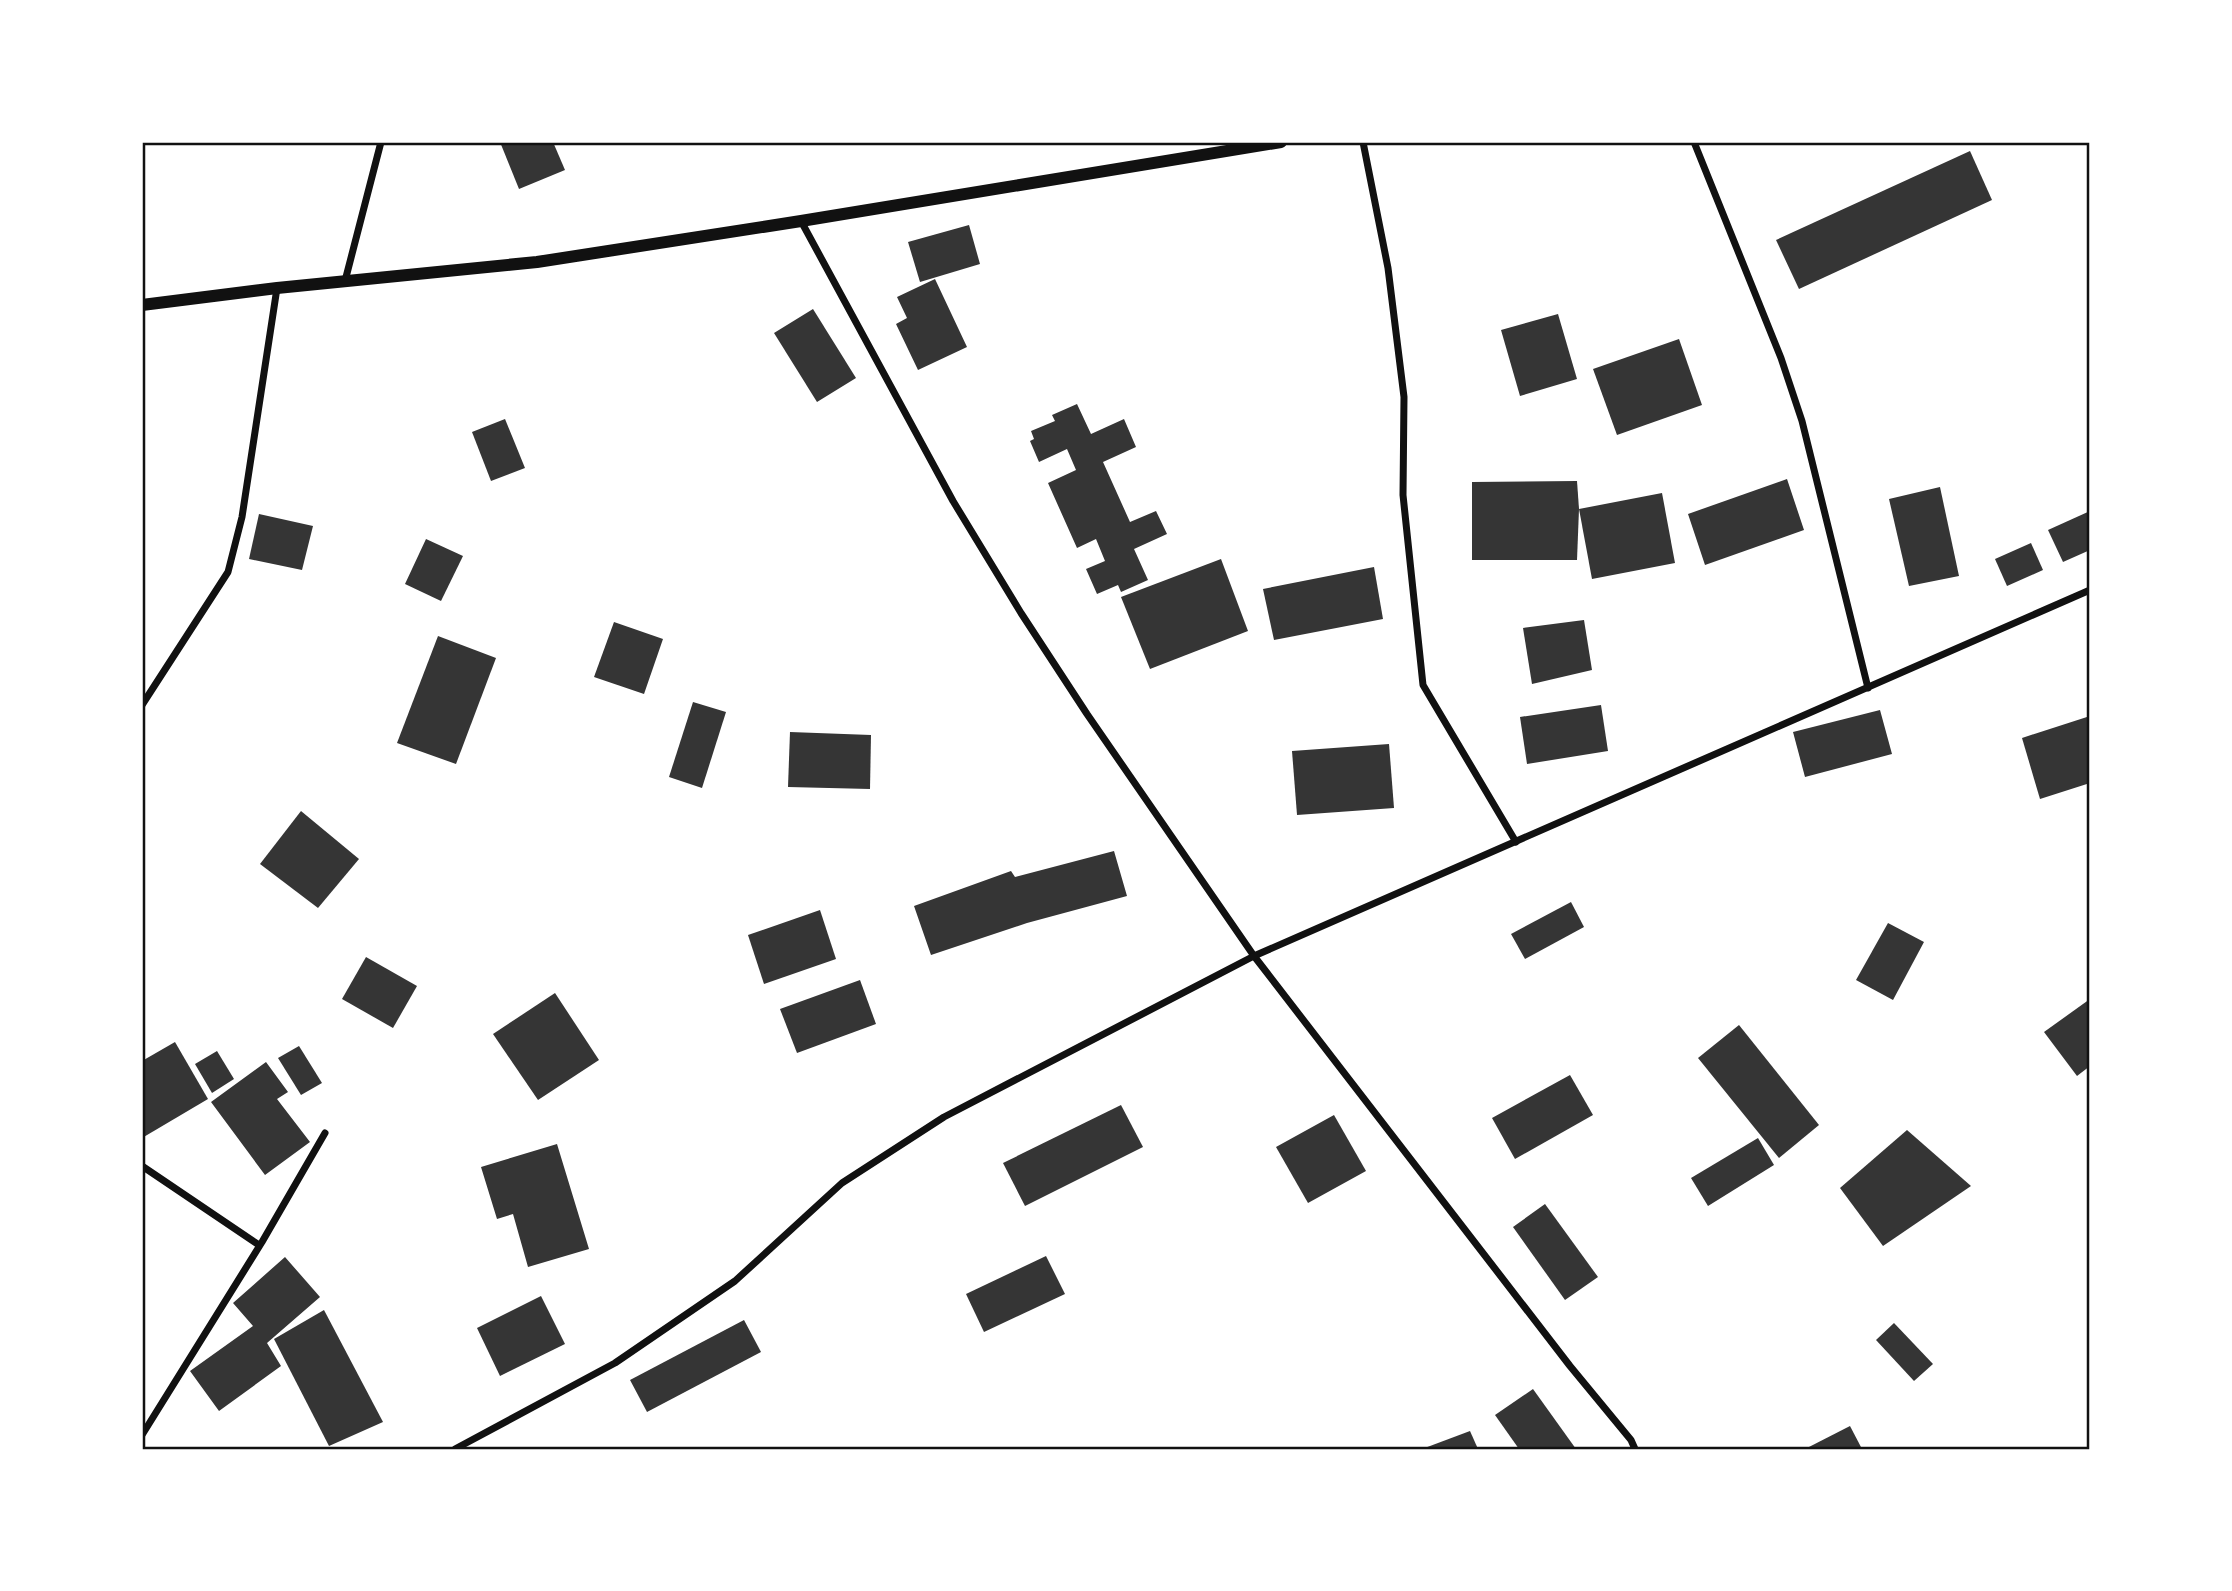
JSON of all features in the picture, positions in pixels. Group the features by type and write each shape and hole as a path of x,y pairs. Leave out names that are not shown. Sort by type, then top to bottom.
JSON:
{"street":[{"path":"344,282 381,142"},
{"path":"142,305 277,288 537,262 1282,142"},
{"path":"1363,142 1388,268 1404,397 1403,495 1423,685 1516,842"},
{"path":"1694,142 1781,358 1802,421 1868,688"},
{"path":"801,221 953,501 1087,714 1254,956 1636,1449"},
{"path":"142,705 228,572 242,517 277,288"},
{"path":"455,1449 615,1363 735,1281 842,1183 944,1117 1254,956 2090,590"},
{"path":"142,1435 325,1133"},
{"path":"142,1166 259,1245"}],"building":[{"path":"500,142 553,142 565,170 519,189"},
{"path":"1970,151 1992,200 1799,289 1776,240"},
{"path":"969,225 980,264 920,282 908,242"},
{"path":"935,279 967,347 918,370 896,324 907,318 897,297"},
{"path":"813,309 856,378 817,402 774,333"},
{"path":"1558,314 1577,379 1520,396 1501,330"},
{"path":"1679,339 1702,405 1617,435 1593,369"},
{"path":"1077,404 1091,434 1124,419 1136,447 1103,462 1130,522 1156,511 1167,534 1134,549 1148,580 1121,592 1118,585 1097,594 1086,569 1105,561 1096,539 1077,548 1048,483 1076,470 1067,449 1039,462 1030,441 1034,439 1031,431 1055,421 1052,415"},
{"path":"505,419 525,468 491,481 472,432"},
{"path":"1787,479 1804,530 1705,565 1688,514"},
{"path":"1577,481 1577,560 1472,560 1472,482"},
{"path":"1940,487 1959,576 1909,586 1889,499"},
{"path":"1662,493 1675,563 1592,579 1579,509"},
{"path":"2090,511 2090,550 2063,562 2048,530"},
{"path":"259,514 313,526 302,570 249,559"},
{"path":"426,539 463,556 441,601 405,584"},
{"path":"2031,543 2043,570 2007,586 1995,559"},
{"path":"1221,559 1248,631 1150,669 1121,597"},
{"path":"1374,567 1383,619 1274,640 1263,589"},
{"path":"1584,620 1592,670 1532,684 1523,628"},
{"path":"614,622 663,639 644,694 594,677"},
{"path":"438,636 496,658 456,764 397,743"},
{"path":"693,702 726,712 702,788 669,777"},
{"path":"1601,705 1608,751 1527,764 1520,717"},
{"path":"1880,710 1892,754 1805,777 1793,732"},
{"path":"2090,716 2090,783 2040,799 2022,738"},
{"path":"790,732 871,735 870,789 788,787"},
{"path":"1389,744 1394,808 1297,815 1292,751"},
{"path":"301,811 359,859 318,908 260,864"},
{"path":"1114,851 1127,896 1027,923 931,955 914,906 1011,871 1015,877"},
{"path":"1571,902 1584,927 1525,959 1511,934"},
{"path":"820,910 836,959 764,984 748,935"},
{"path":"1888,923 1924,942 1893,1000 1856,980"},
{"path":"366,957 417,986 393,1028 342,999"},
{"path":"860,980 876,1024 797,1053 780,1009"},
{"path":"555,993 599,1060 538,1100 493,1034"},
{"path":"2090,999 2090,1066 2077,1076 2044,1032"},
{"path":"1739,1025 1819,1125 1779,1158 1698,1058"},
{"path":"175,1042 208,1099 142,1138 142,1061"},
{"path":"299,1046 322,1083 301,1095 278,1058"},
{"path":"217,1051 234,1079 212,1093 195,1064"},
{"path":"266,1062 288,1092 277,1099 310,1142 265,1175 211,1102"},
{"path":"1570,1075 1593,1115 1515,1159 1492,1118"},
{"path":"1121,1105 1143,1147 1025,1206 1003,1163"},
{"path":"1334,1115 1366,1171 1308,1203 1276,1147"},
{"path":"1907,1130 1971,1186 1883,1246 1840,1188"},
{"path":"1758,1138 1774,1165 1708,1206 1691,1178"},
{"path":"557,1144 589,1249 528,1267 513,1214 497,1219 481,1167"},
{"path":"1545,1204 1598,1277 1565,1300 1513,1227"},
{"path":"1046,1256 1065,1294 984,1332 966,1294"},
{"path":"285,1257 320,1297 267,1343 281,1366 219,1411 190,1371 253,1326 233,1303"},
{"path":"541,1296 565,1344 500,1376 477,1328"},
{"path":"324,1310 383,1422 329,1446 274,1339"},
{"path":"744,1320 761,1352 647,1412 630,1380"},
{"path":"1894,1323 1933,1364 1914,1381 1876,1340"},
{"path":"1533,1389 1576,1449 1519,1449 1495,1415"},
{"path":"1850,1426 1862,1449 1805,1449"},
{"path":"1470,1431 1478,1449 1422,1449"}]}
